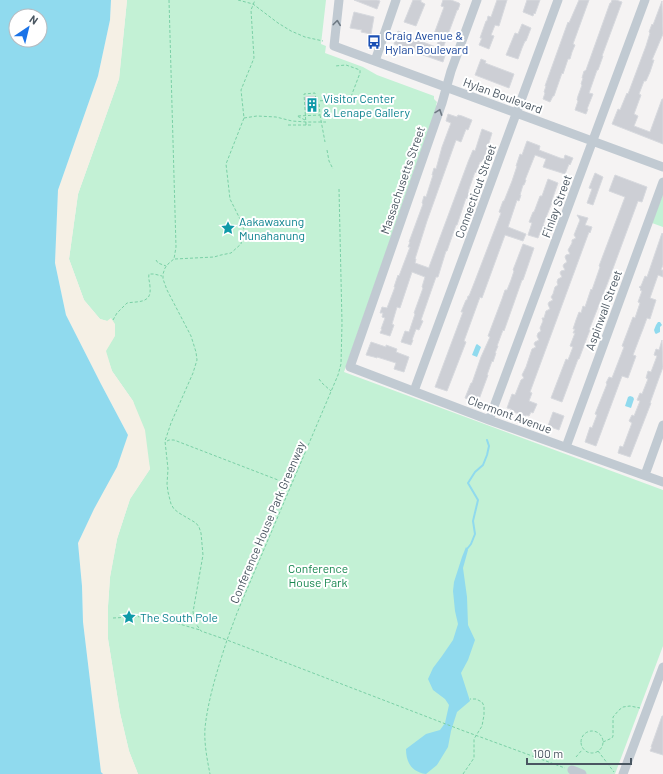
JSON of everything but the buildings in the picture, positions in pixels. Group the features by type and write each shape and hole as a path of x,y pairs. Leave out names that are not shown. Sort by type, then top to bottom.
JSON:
{"street":[{"name":"Hylan Boulevard","path":"339,0 334,46 663,167"},
{"path":"375,61 378,48 396,0"},
{"name":"Massachusetts Street","path":"350,368 430,137 451,71 477,0"},
{"name":"Connecticut Street","path":"414,391 558,0"},
{"name":"Finlay Street","path":"489,420 644,0"},
{"name":"Aspinwall Street","path":"566,447 663,182"},
{"name":"Clermont Avenue","path":"350,368 489,420 663,482"},
{"path":"645,475 663,425"},
{"path":"623,774 663,667"},
{"path":"572,770 582,774"}],"path":[{"path":"169,0 176,247 174,259"},
{"path":"238,0 253,4 291,31 305,37 323,41"},
{"path":"201,631 196,624 193,612 203,555 201,533 196,523 179,513 174,509 172,504 167,484 168,469 165,441 197,360 191,336 167,290 163,276 167,266 174,259 222,256 231,253 241,244 244,227 230,199 226,164 244,118 241,90 254,58 251,10 255,0"},
{"path":"306,125 304,94 315,93 315,101 339,100 349,102 360,70 346,65 335,66"},
{"path":"319,101 325,142"},
{"path":"306,121 298,116 320,115"},
{"path":"244,118 257,116 276,117 292,121 326,122"},
{"path":"288,125 313,125"},
{"path":"327,150 329,161 333,169"},
{"name":"Conference House Park Greenway","path":"210,774 205,747 205,729 210,700 227,640 237,613 331,392 341,364 342,323 339,189"},
{"path":"156,260 158,263 167,266"},
{"path":"113,320 117,313 127,303 141,302 148,298 150,289 148,279 149,274 163,276"},
{"path":"319,379 331,392"},
{"path":"165,441 174,440 292,485"},
{"path":"113,618 152,616 201,631 443,723 572,770"},
{"path":"463,774 474,758 474,739 484,721 484,706 482,702 479,700 470,699"},
{"path":"603,742 612,738 613,736 612,721 618,710 623,707 630,706 640,708"},
{"path":"586,732 597,732 602,738 603,742 601,749 596,753 589,753 583,749 580,742 581,738 586,732"},
{"path":"576,757 583,749"},
{"path":"598,752 616,774"}],"green space":[{"name":"Conference House Park","path":"127,0 326,0 321,44 326,46 325,53 363,67 377,75 434,96 437,106 344,372 663,490 663,646 615,774 138,774 129,751 120,713 108,639 108,606 110,577 117,539 130,499 150,469 133,401 112,371 105,351 109,345 107,321 100,319 84,300 69,259 78,194 119,79"},
{"path":"663,194 663,227 652,223"}],"sand":[{"path":"111,0 127,0 119,79 78,194 69,259 84,300 100,319 107,321 111,318 115,324 115,336 106,351 112,371 133,401 145,430 150,469 130,499 117,539 110,577 108,606 108,639 120,713 129,751 138,774 103,774 101,772 83,622 82,586 78,543 128,435 66,315 55,263 58,190 98,76 110,20"}],"water":[{"path":"0,0 111,0 110,20 98,76 58,190 55,263 66,315 128,435 117,467 94,509 78,543 82,586 83,622 101,772 103,774 0,774"},
{"path":"658,322 662,325 660,327 660,332 656,334 654,330"},
{"path":"477,344 481,347 477,357 472,355"},
{"path":"630,396 634,399 631,408 625,406 628,397"},
{"path":"466,547 468,550 463,568 467,597 468,625 475,640 468,660 461,673 470,701 457,712 448,747 437,765 426,774 417,771 411,766 407,759 406,749 426,734 440,730 445,723 449,705 445,699 433,690 428,679 433,668 453,640 458,624 453,591 454,582"}],"waterway":[{"path":"467,549 475,534 473,521 478,500 468,483 475,472 483,465 489,446 487,440"}],"place":[{"name":"Craig Avenue & Hylan Boulevard","path":"374,42"},
{"name":"Visitor Center & Lenape Gallery","path":"312,105"},
{"name":"Aakawaxung Munahanung","path":"228,228"},
{"name":"The South Pole","path":"129,617"}]}
